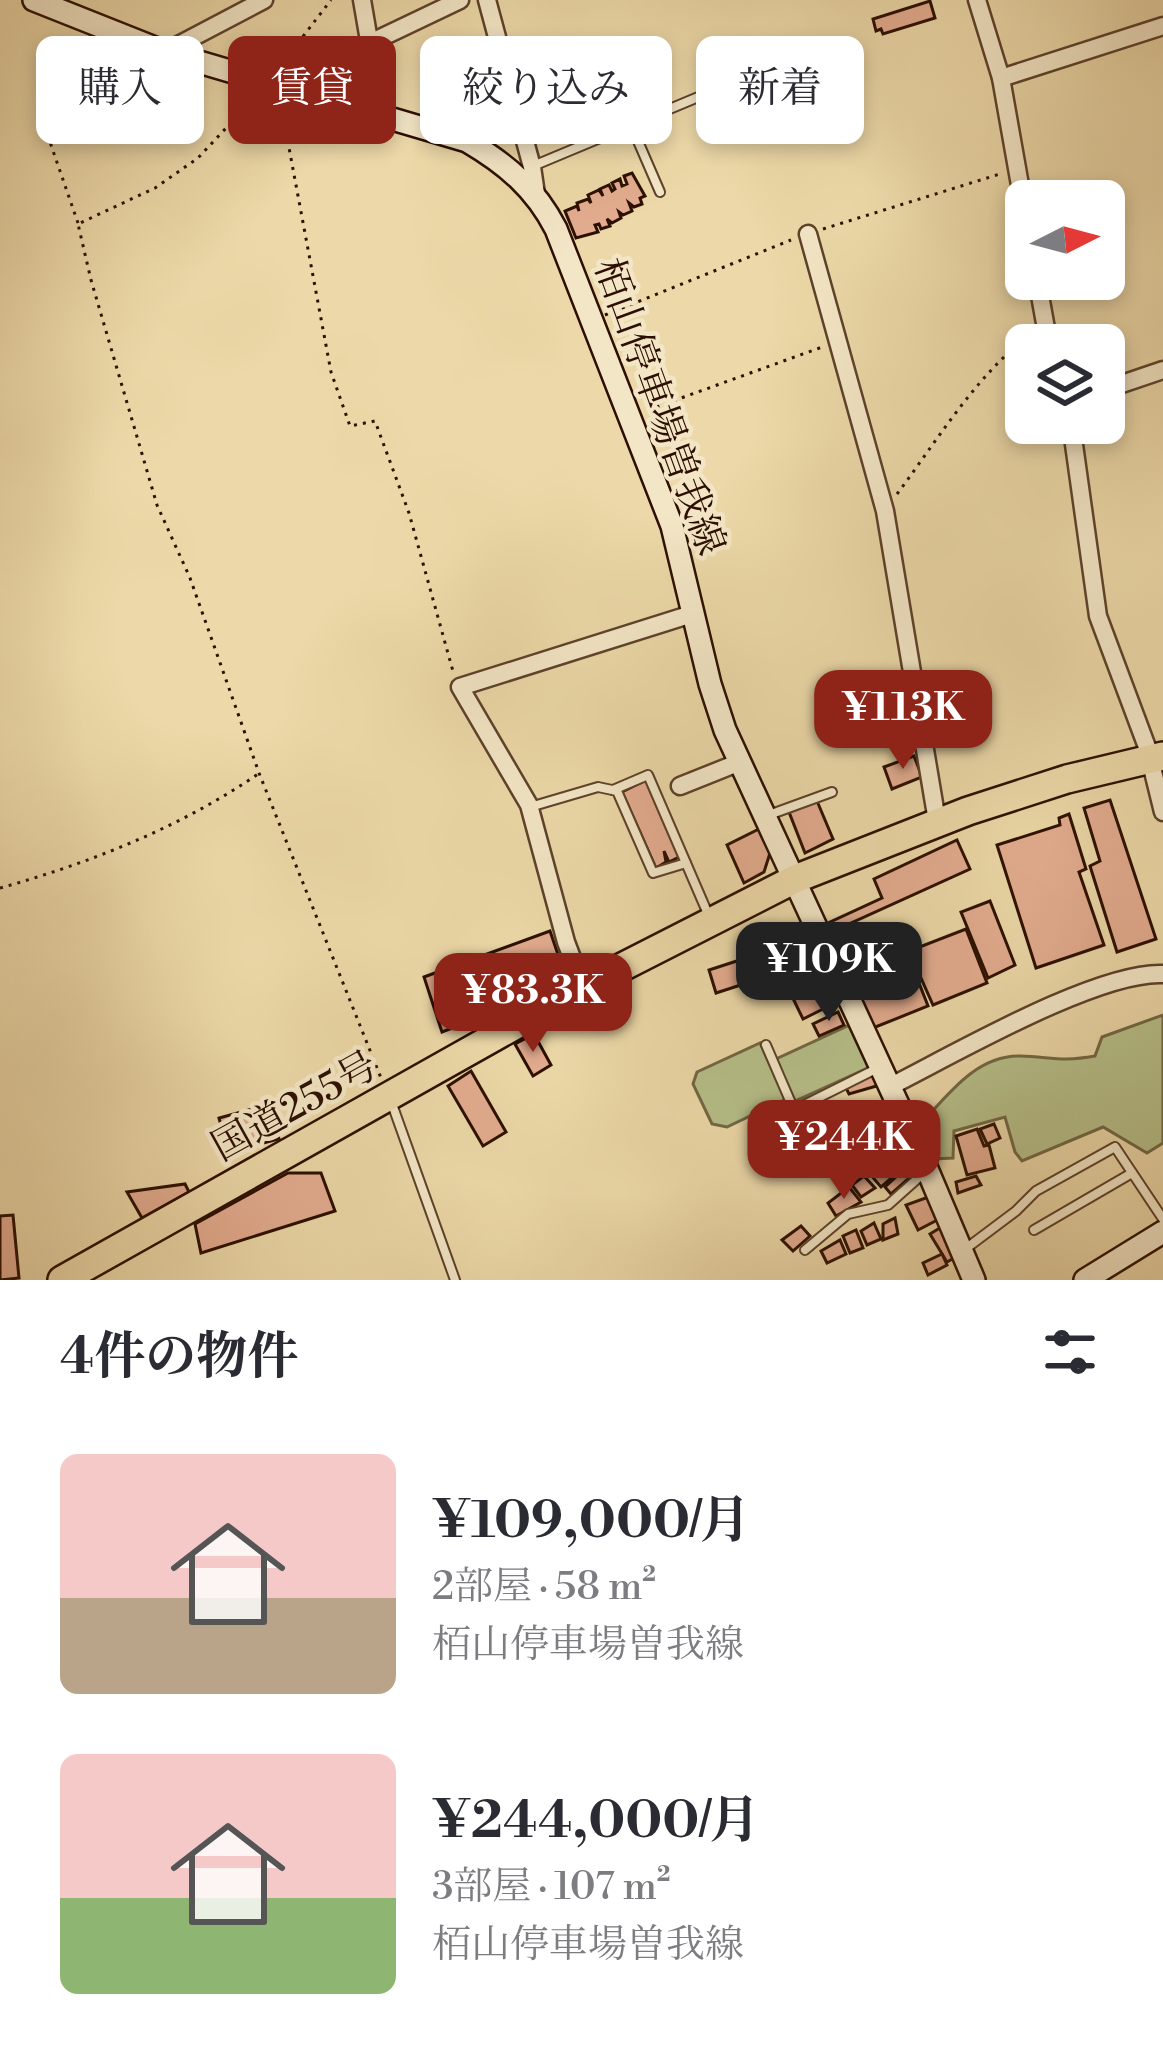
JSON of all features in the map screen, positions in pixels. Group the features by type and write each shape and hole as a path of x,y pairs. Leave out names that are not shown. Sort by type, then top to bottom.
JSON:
{"highway":[{"name":"国道255号","path":"79,1276 583,987 795,879 937,821 1067,779 1156,758"}],"main road":[{"name":"栢山停車場曽我線","path":"34,0 125,36"},
{"name":"栢山停車場曽我線","path":"396,120 467,141 505,164 536,194 556,229 672,526 716,709 974,1280"},
{"path":"1084,1280 1163,1232"}],"street":[{"path":"195,36 264,0"},
{"path":"362,0 371,36"},
{"path":"385,36 460,0"},
{"path":"487,0 536,194"},
{"path":"977,0 1001,78 1019,180"},
{"path":"1001,78 1163,26"},
{"path":"808,234 885,511 937,821"},
{"path":"1041,300 1045,324"},
{"path":"1125,383 1163,370"},
{"path":"1075,444 1094,601 1156,758 1163,812"},
{"path":"583,987 530,807 460,687 695,614"},
{"path":"680,786 740,762"},
{"path":"884,1077 1138,973 1163,974"}],"lane":[{"path":"532,167 587,144"},
{"path":"640,144 660,192"},
{"path":"530,807 598,787 614,790 648,776 711,921"},
{"path":"614,790 653,873 686,863"},
{"path":"765,816 832,791"},
{"path":"766,1046 794,1110 884,1077"},
{"path":"389,1097 455,1280"},
{"path":"962,1251 1036,1191 1115,1147 1163,1219"},
{"path":"805,1250 848,1214 888,1204 927,1170"},
{"path":"1034,1230 1132,1173"}],"path":[{"path":"307,36 332,0"},
{"path":"78,224 155,188 198,158 228,128"},
{"path":"51,144 157,505 190,578 259,773 389,1097"},
{"path":"284,144 331,372 350,426 375,421 409,512 460,687"},
{"path":"630,416 838,341"},
{"path":"885,511 968,397 1005,357"},
{"path":"0,888 46,875 158,830 219,801 259,773"}],"green space":[{"path":"1163,1015 1163,1143 1147,1153 1103,1127 1022,1161 1005,1117 954,1131 953,1158 931,1159 916,1129 975,1071 1020,1056 1095,1056 1102,1037"},
{"path":"852,1024 872,1066 795,1101 776,1059"},
{"path":"760,1043 786,1099 727,1127 712,1124 693,1084 697,1072"}],"building":[{"path":"930,1 935,18 883,34 881,29 876,31 873,19"},
{"path":"632,173 645,196 640,198 642,204 634,207 629,203 632,211 619,212 621,218 612,223 607,219 610,226 595,225 598,232 576,238 565,211 577,206 579,211 577,203 588,199 591,203 588,195 599,190 603,196 600,189 609,185 612,191 612,183 620,179 622,186 627,184 624,176"},
{"path":"914,756 922,777 892,789 884,767"},
{"path":"646,780 679,857 669,862 664,851 666,862 656,868 622,792"},
{"path":"1110,800 1156,939 1117,952 1090,866 1100,861 1084,808"},
{"path":"817,801 833,839 805,853 789,812"},
{"path":"1069,814 1086,869 1079,872 1104,945 1036,968 997,845 1060,825 1059,818"},
{"path":"759,829 770,853 764,872 744,883 727,845"},
{"path":"957,840 970,869 831,932 826,924 882,898 874,879"},
{"path":"990,901 1015,965 988,978 961,912"},
{"path":"966,929 987,983 933,1005 909,951"},
{"path":"550,931 568,984 442,1032 424,977"},
{"path":"906,950 928,1006 873,1028 851,973"},
{"path":"743,959 750,982 716,993 709,970"},
{"path":"812,965 829,1006 803,1019 787,986 796,972"},
{"path":"838,1012 844,1025 819,1036 813,1024"},
{"path":"534,1034 551,1065 533,1076 515,1044"},
{"path":"471,1071 506,1132 483,1146 448,1086"},
{"path":"875,1074 880,1085 849,1094 846,1088"},
{"path":"270,1104 279,1139 228,1152 219,1118"},
{"path":"994,1124 1000,1138 987,1144 980,1129"},
{"path":"977,1129 984,1146 989,1145 995,1168 967,1175 956,1136"},
{"path":"897,1149 909,1163 881,1187 869,1173"},
{"path":"908,1166 915,1173 891,1194 885,1187"},
{"path":"288,1173 321,1173 335,1211 201,1253 195,1224"},
{"path":"864,1176 875,1188 861,1197 852,1185"},
{"path":"976,1176 981,1185 958,1193 956,1182"},
{"path":"185,1184 189,1192 142,1218 127,1192"},
{"path":"849,1187 861,1202 836,1216 828,1203"},
{"path":"934,1195 943,1217 918,1230 906,1205"},
{"path":"13,1215 19,1278 0,1280 0,1216"},
{"path":"895,1218 898,1234 883,1240 883,1224"},
{"path":"874,1223 881,1239 867,1245 861,1231"},
{"path":"948,1223 961,1254 947,1262 930,1234"},
{"path":"801,1226 810,1236 793,1251 782,1240"},
{"path":"856,1230 863,1248 850,1253 843,1236"},
{"path":"840,1240 846,1254 827,1263 821,1251"},
{"path":"942,1254 947,1265 928,1275 923,1263"}]}
